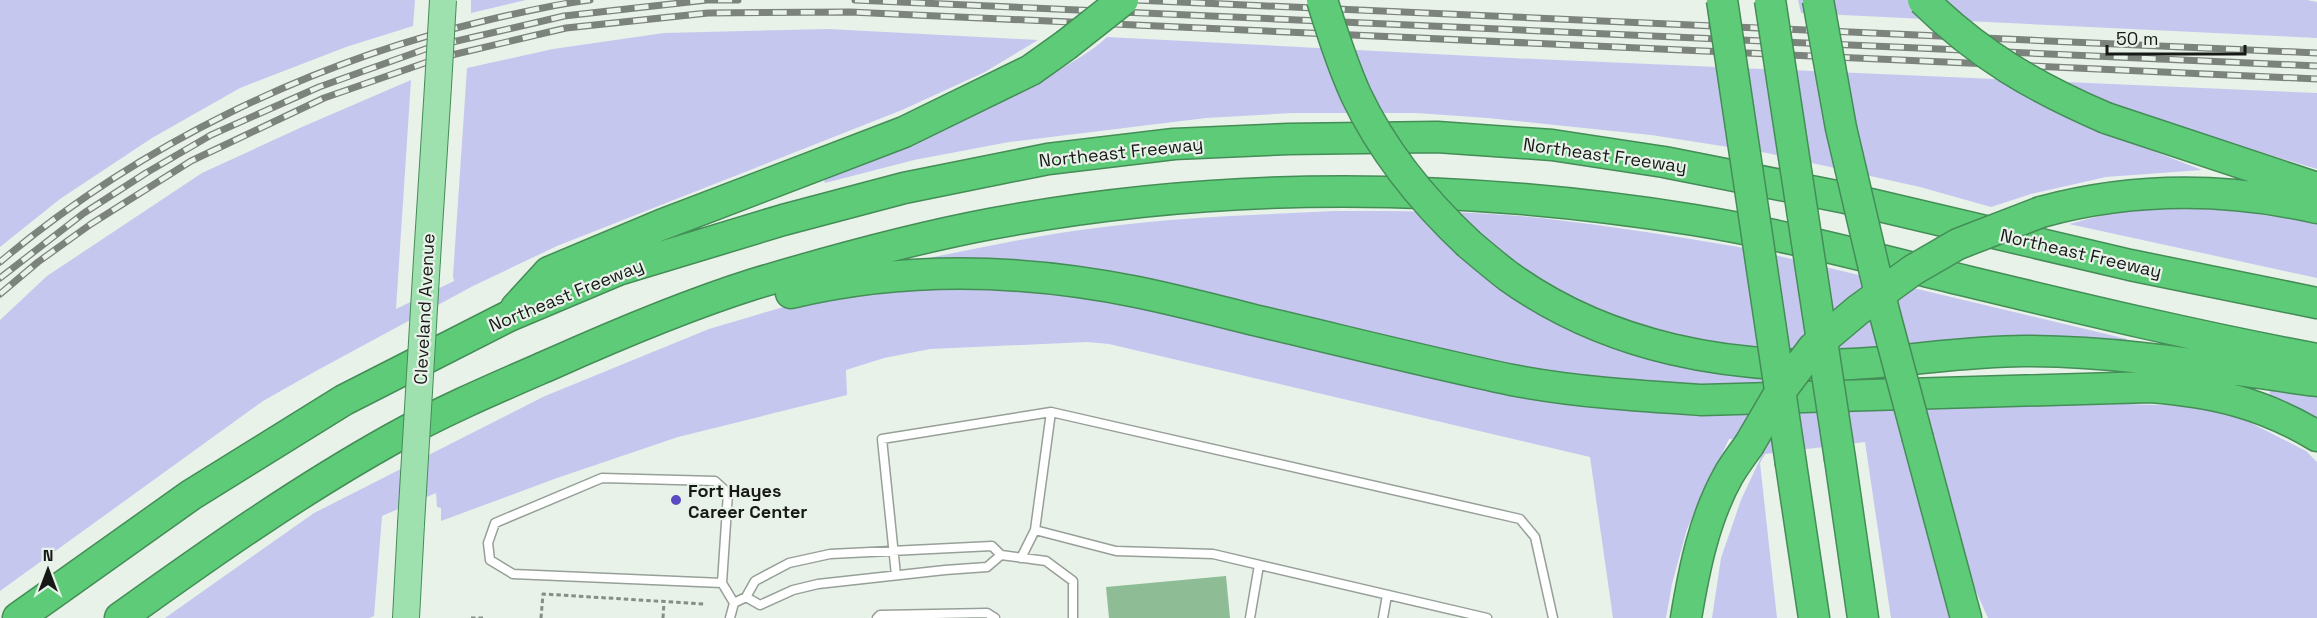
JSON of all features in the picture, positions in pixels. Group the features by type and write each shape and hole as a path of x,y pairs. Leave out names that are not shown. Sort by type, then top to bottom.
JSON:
{"highway":[{"path":"508,316 549,272 661,225 904,132 1031,70 1123,0"},
{"path":"1322,0 1338,52 1357,97 1405,175 1439,216 1509,276 1555,305 1602,328 1652,345 1700,357 1739,362 1792,365 1853,364 1969,353 2024,351 2098,353 2317,381"},
{"path":"1722,0 1814,618"},
{"path":"1770,0 1863,618"},
{"path":"1818,0 1841,128 1884,311 1966,618"},
{"path":"1923,0 1948,24 1995,61 2062,99 2106,118 2317,188"},
{"name":"Northeast Freeway","path":"18,618 191,495 344,400 508,316 618,270 783,220 904,188 1048,159 1174,144 1288,139 1437,137 1552,145 1664,162 1840,197 2130,265 2317,303"},
{"path":"120,618 220,547 390,440 458,405 630,329 749,286 863,254 990,224 1124,204 1246,194 1369,191 1483,195 1612,208 1698,220 1836,249 2159,327 2317,358"},
{"path":"1686,618 1694,570 1709,522 1728,476 1780,392 1813,348 1858,310 1913,270 1958,244 2001,226 2082,201 2122,195 2168,192 2219,193 2279,199 2317,208"},
{"path":"630,329 817,286 887,277 951,273 1016,275 1138,292 1515,380 1588,390 1702,400 2151,387 2192,391 2232,399 2268,410 2317,436"},
{"path":"1703,618 1714,543 1749,445"}],"main road":[{"name":"Cleveland Avenue","path":"406,618 443,0"}],"lane":[{"path":"1021,558 1035,530 1051,412"},
{"path":"896,575 882,439 1051,412 1520,519 1535,537 1553,618"},
{"path":"722,583 513,574 490,560 488,543 495,523 602,478 715,481 728,493 722,583 734,603 730,618"},
{"path":"1035,530 1116,551 1213,554 1486,618"},
{"path":"734,603 746,597 755,581 789,562 830,554 992,546 1001,555 1046,561 1073,581 1073,618"},
{"path":"746,597 760,605 793,590 818,584 987,567 1001,555"},
{"path":"1250,618 1259,565"},
{"path":"1383,618 1387,595"},
{"path":"877,618 880,615 987,613 995,618"}],"path":[{"path":"542,618 543,594 704,604"},
{"path":"663,618 664,602"},
{"path":"471,618 483,618"}],"shaded area":[{"path":"0,0 415,0 413,26 346,47 240,88 152,138 60,199 0,247"},
{"path":"471,0 526,0 471,13"},
{"path":"1798,0 2307,0 2317,2 2317,38 1801,13"},
{"path":"828,29 1038,40 985,72 902,110 557,246 473,286 263,401 0,591 0,320 47,276 202,173 411,80 396,309 454,281 467,68 553,49 664,33"},
{"path":"1107,37 1511,58 2317,93 2317,169 2222,141 2086,125 2202,170 2106,177 2031,194 1991,207 1920,187 1767,153 1651,135 1416,113 1292,113 1206,118 1009,142 914,160 825,183 823,176 941,130 1027,89 1074,61"},
{"path":"2188,204 2268,210 2317,220 2317,278 2069,224 2122,210"},
{"path":"1335,211 1438,212 1541,218 1750,249 2127,339 2127,346 2023,338 1874,351 1759,354 1731,351 1687,343 1611,321 1543,285 1471,229 1461,243 1463,259 1537,309 1610,346 1664,362 1692,367 1749,374 1806,377 1749,390 1679,390 1568,380 1502,368 1123,280 1013,267 930,265 929,258 1038,237 1133,224"},
{"path":"992,287 1073,294 1675,412 1729,414 1922,407 2126,404 2195,406 2237,416 2306,451 2317,462 2317,618 1988,618 1973,585 1957,618 1891,618 1865,442 1765,454 1760,463 1777,618 1712,618 1721,558 1741,500 1769,440 1729,439 1687,529 1672,584 1666,618 1613,618 1590,457 1109,344 1087,342 930,349 884,358 846,370 847,395 678,437 441,521 441,508 437,507 436,493 382,516 374,616 369,618 165,618 314,513 545,396 709,329 797,303 849,295"},
{"path":"2270,389 2317,395 2317,421 2303,411 2269,397"}],"building":[{"path":"1226,576 1230,618 1109,618 1106,587"}],"railway":[{"path":"0,262 54,219 110,180 230,112 293,84 357,59 422,38 514,14 590,0"},
{"path":"0,278 84,213 146,173 211,135 319,87 431,47 564,16 707,0 738,0"},
{"path":"855,0 2317,66"},
{"path":"1135,0 2317,53"},
{"path":"0,294 38,262 91,224 191,161 324,98 439,58 566,28 708,13 850,12 2317,79"}],"place":[{"name":"Fort Hayes Career Center","path":"676,500"}]}
